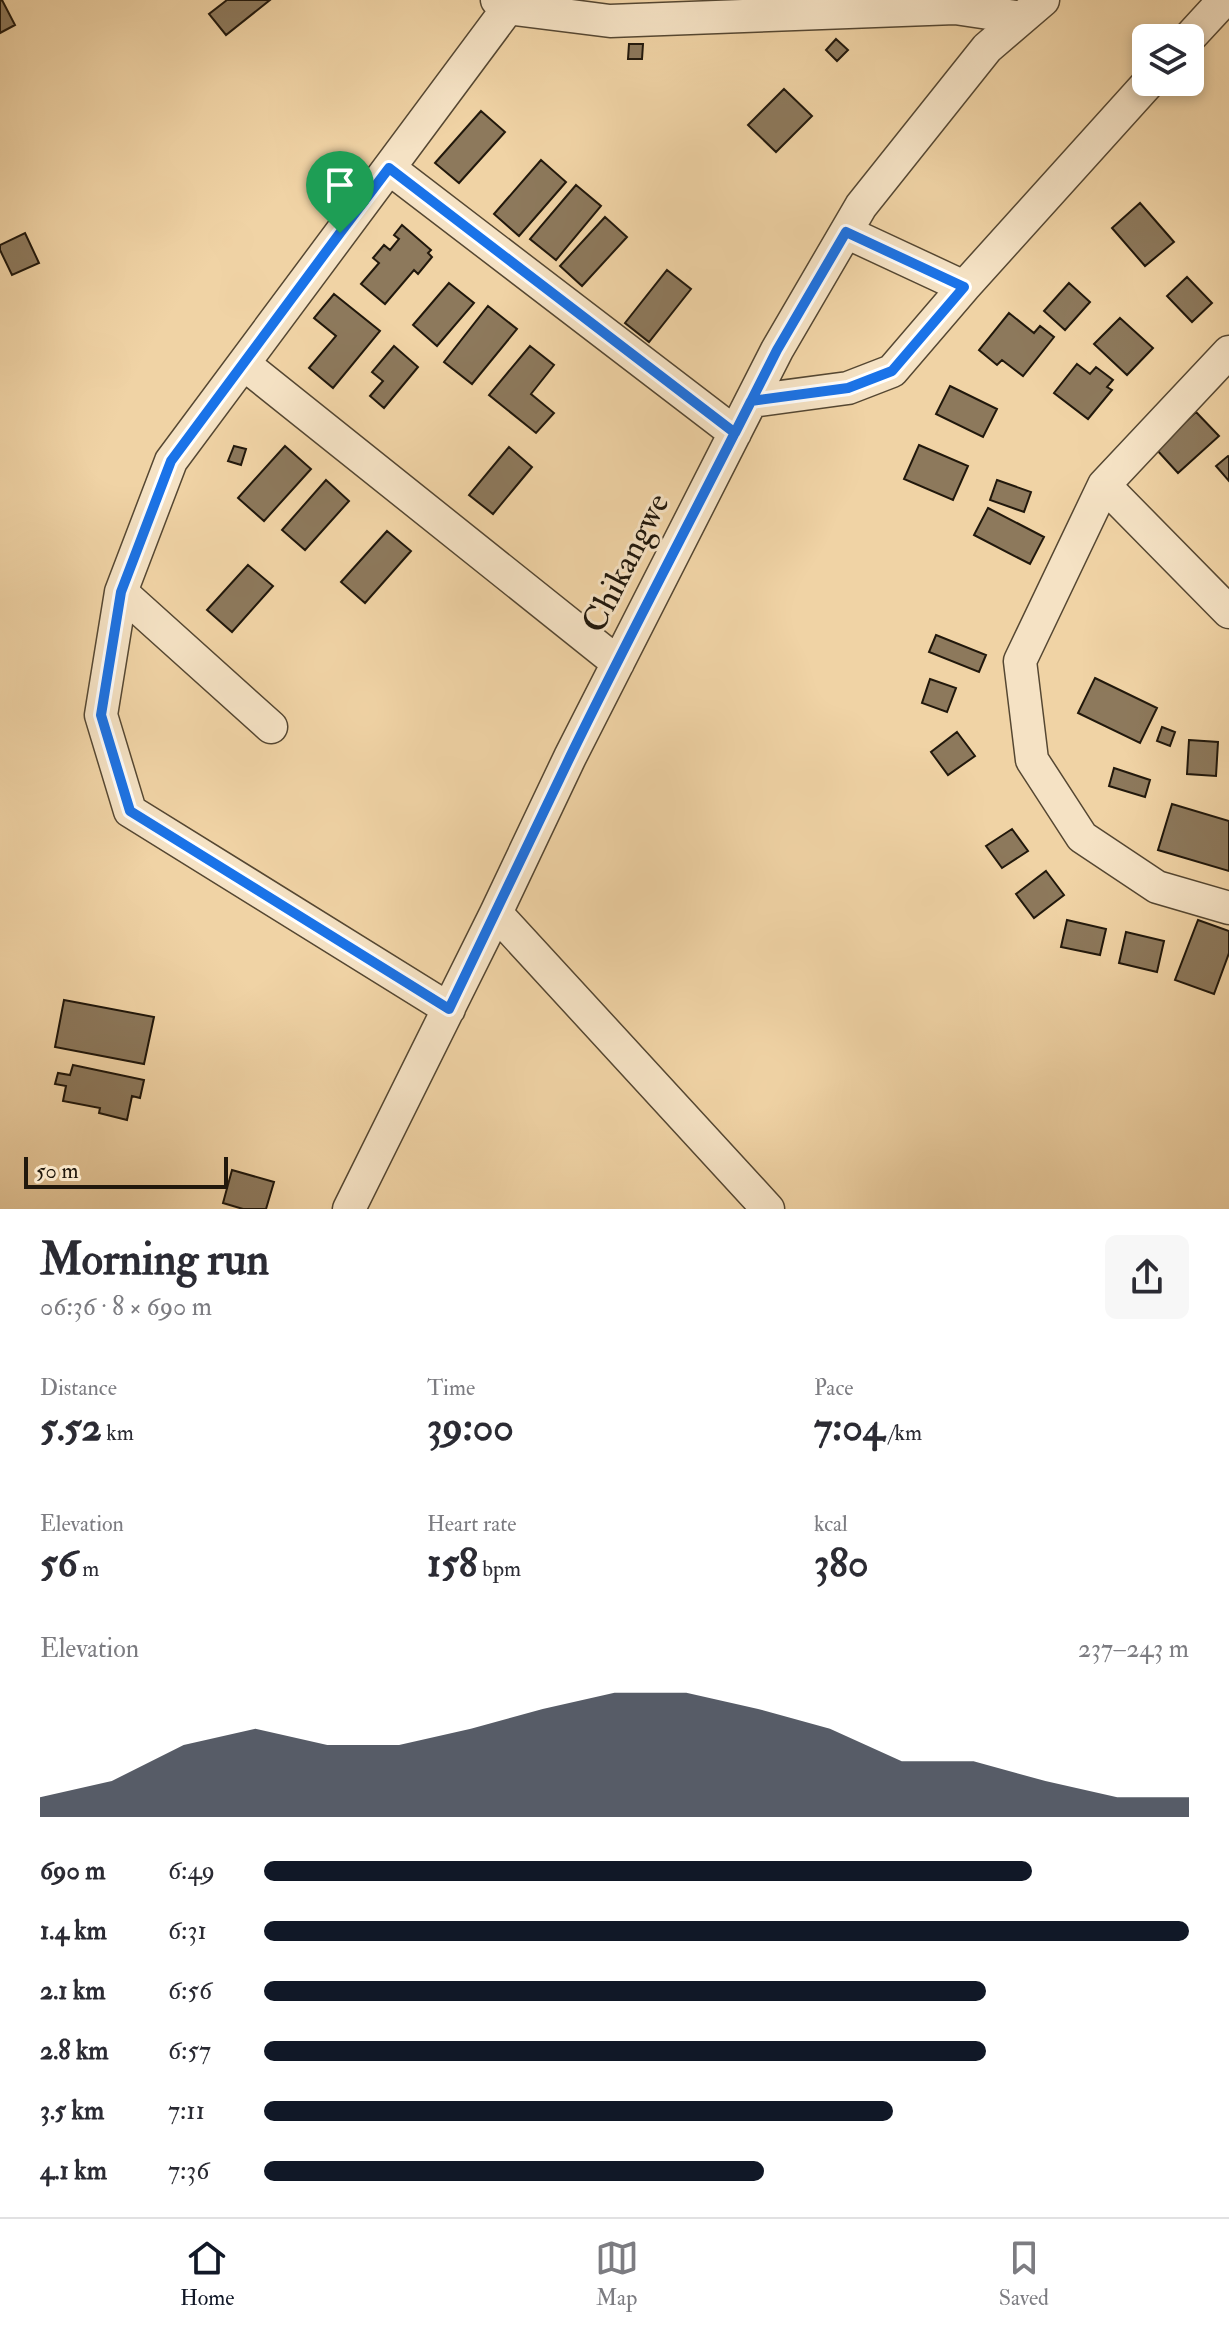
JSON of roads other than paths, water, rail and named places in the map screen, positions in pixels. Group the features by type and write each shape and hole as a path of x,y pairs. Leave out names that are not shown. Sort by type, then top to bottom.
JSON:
{"street":[{"path":"1202,24 1224,0"},
{"path":"449,1009 130,811 101,715 121,592 171,461 389,168 502,4 610,21 955,8 1032,9"},
{"name":"Chikangwe","path":"349,1209 570,757 777,350 861,206 987,48 1032,9"},
{"path":"751,401 848,388 892,371 1136,96"},
{"path":"389,168 735,433"},
{"path":"846,232 964,287"},
{"path":"1229,352 1104,485 1020,661 1032,760 1082,837 1157,887 1229,908"},
{"path":"244,364 618,663"},
{"path":"1104,485 1229,612"},
{"path":"121,592 271,727"},
{"path":"496,913 768,1209"}]}
